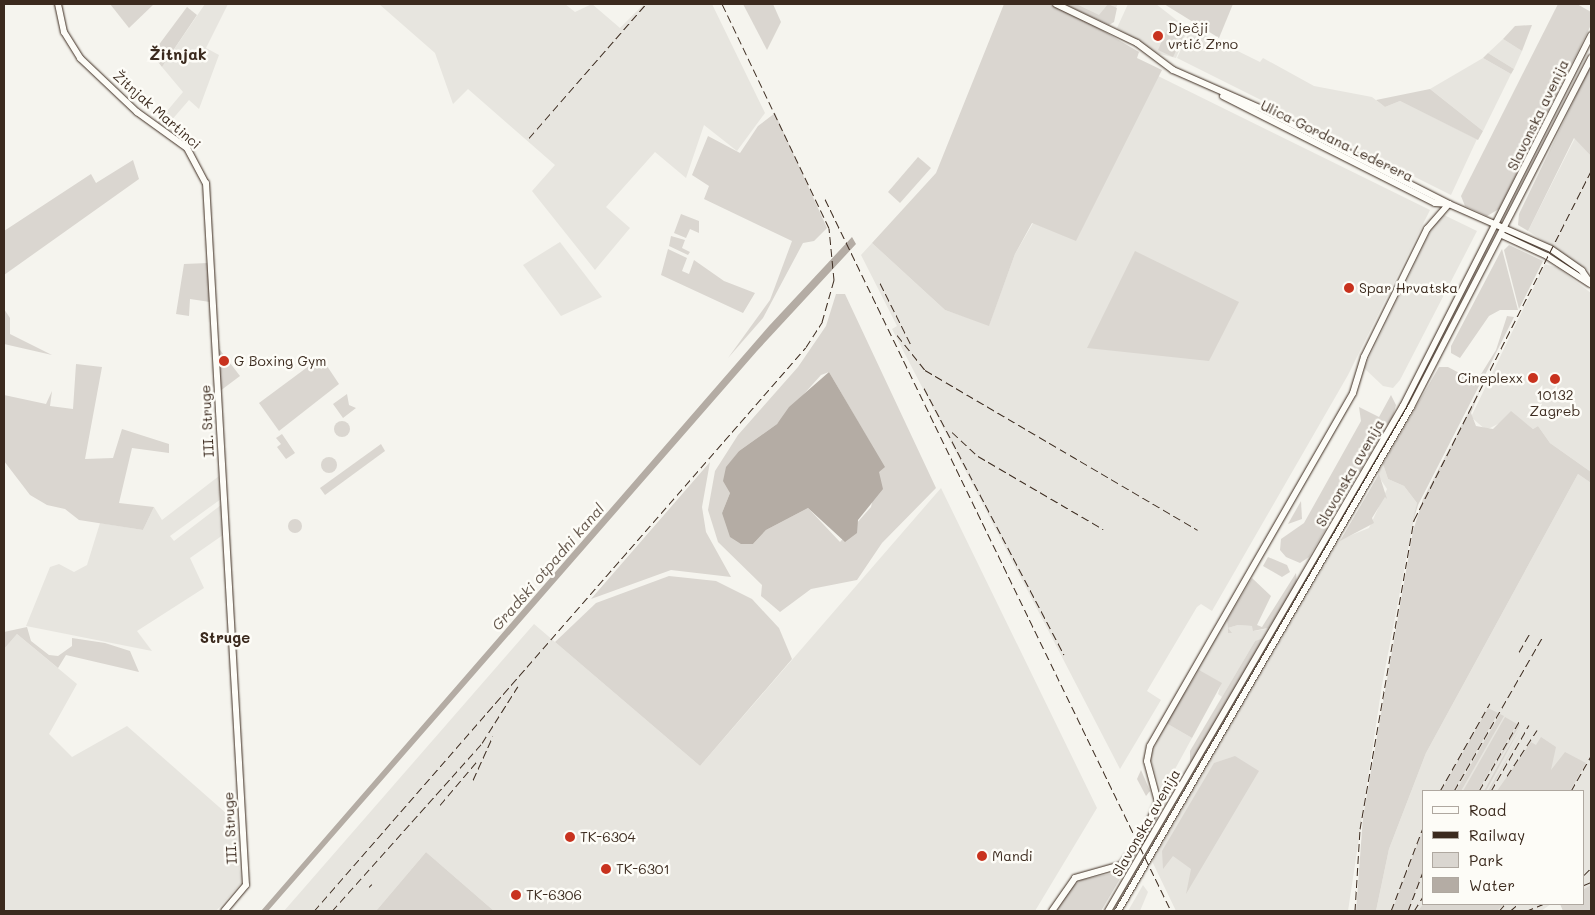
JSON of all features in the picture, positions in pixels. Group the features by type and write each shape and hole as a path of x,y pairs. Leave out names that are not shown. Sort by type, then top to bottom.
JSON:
{"street":[{"name":"Žitnjak Martinci","path":"58,4 61,24 75,51 137,112 192,153 206,189"},
{"name":"Ulica Gordana Lederera","path":"1056,4 1137,43 1162,64 1435,203 1449,204"},
{"name":"Slavonska avenija","path":"1108,911 1403,406 1497,226 1591,36"},
{"name":"Slavonska avenija","path":"1118,911 1380,462 1502,235 1591,58"},
{"name":"Ulica Gordana Lederera","path":"1217,92 1287,121 1449,204 1497,226"},
{"name":"III. Struge","path":"206,189 246,885 224,911"},
{"path":"1435,203 1438,214"},
{"name":"Slavonska avenija","path":"1052,911 1075,878 1126,861 1149,825 1158,802 1147,761 1150,746 1353,394 1364,356 1438,214 1449,204"},
{"path":"1497,226 1506,226 1566,258 1591,285 1547,256 1502,235 1497,226"}],"shaded area":[{"path":"205,4 228,4 206,48 219,55 199,109 189,100 164,129 157,123 183,92 162,67"},
{"path":"379,4 565,4 575,12 592,4 620,28 644,4 712,4 765,113 737,151 704,125 686,178 655,152 606,207 630,228 595,270 532,191 555,165 468,89 453,104 435,53"},
{"path":"1064,4 1118,4 1110,19"},
{"name":"Dječji vrtić Zrno","path":"1128,4 1156,4 1188,29 1176,58 1156,53 1117,28"},
{"path":"1191,28 1260,62 1263,58 1314,86 1372,97 1385,107 1400,101 1477,139 1451,195 1177,58"},
{"path":"1503,39 1522,51 1514,69 1488,53"},
{"path":"1483,58 1511,74 1483,131 1430,89"},
{"path":"1158,76 1430,210 1348,375 1212,611 1201,604 1197,607 1147,691 1161,700 1120,769 892,329 897,326 861,255 872,243 945,310 989,325 1015,254 1033,223 1076,240"},
{"path":"1575,138 1591,156 1591,272 1528,231"},
{"path":"1444,215 1477,231 1400,380 1393,388 1383,386 1364,368 1436,220"},
{"path":"560,242 602,297 561,316 523,265"},
{"path":"1545,264 1558,268 1591,293 1591,472 1550,443 1538,426 1533,429 1511,412 1502,422 1486,430 1471,417"},
{"path":"1383,464 1388,479 1404,486 1417,503 1382,685 1348,911 1176,911 1152,861 1339,540 1369,528 1387,489 1377,474"},
{"path":"1578,474 1591,483 1591,885 1585,888 1585,790 1422,790 1422,905 1550,905 1541,911 1376,911 1389,849 1426,753"},
{"path":"219,476 221,499 170,536 174,541 221,505 223,535 190,558 204,588 137,631 152,651 26,626 50,567 59,564 74,572 87,565 100,523 143,530 154,507 162,520"},
{"path":"941,488 1097,808 1035,911 494,911 426,852 376,911 284,911 534,624 700,766"},
{"path":"1297,584 1264,640 1255,641 1222,697 1218,694 1221,683 1199,671 1194,675 1229,616 1227,624 1228,633 1228,628 1238,625 1253,626 1254,631 1266,629"},
{"path":"17,634 77,684 49,734 72,757 127,726 235,821 241,883 216,911 4,911 4,649"},
{"path":"1166,723 1192,738 1162,793 1150,757"},
{"path":"1143,885 1148,892 1140,911 1128,911"}],"green space":[{"path":"110,4 154,4 129,28"},
{"path":"743,4 773,4 781,22 767,50"},
{"path":"1004,4 1049,4 1088,22 1139,52 1137,58 1162,70 1076,241 1032,223 1015,254 989,326 945,310 872,243 936,173"},
{"path":"1064,4 1076,4 1099,15 1108,4 1117,8 1114,22 1109,25"},
{"path":"1164,4 1233,4 1219,38"},
{"path":"1558,4 1577,4 1591,12 1591,25 1499,209 1487,216 1465,206 1461,196"},
{"path":"187,7 197,15 162,67 152,54"},
{"path":"1171,20 1187,29 1173,57 1158,50"},
{"path":"1532,25 1522,51 1503,39 1515,26"},
{"path":"1488,53 1514,69 1511,74 1483,58"},
{"path":"1591,65 1591,156 1574,138 1528,231 1518,225 1519,214"},
{"path":"1430,89 1483,131 1478,140 1400,101 1385,107 1376,100"},
{"path":"775,113 827,228 814,241 803,243 763,318 728,358 770,300 792,241 704,199 709,186 692,175 708,136 740,153 758,126"},
{"path":"1333,141 1337,141 1411,179 1410,179"},
{"path":"918,157 931,168 900,203 888,192"},
{"path":"133,160 139,179 4,275 4,231 91,174 96,183"},
{"path":"681,214 699,221 699,233 690,229 686,238 674,233"},
{"path":"671,236 685,240 682,248 690,252 688,255 669,246"},
{"path":"1509,245 1543,261 1519,309 1504,250"},
{"path":"668,249 687,258 682,271 689,274 694,260 724,281 755,293 743,313 661,275"},
{"path":"1502,249 1518,310 1500,310 1489,316 1460,358 1451,353 1451,346"},
{"path":"1135,251 1239,302 1209,361 1087,348"},
{"path":"208,263 210,302 190,299 189,316 176,314 184,264"},
{"path":"836,294 845,294 936,488 882,543 857,580 811,589 780,612 761,596 762,585 718,542 708,510 715,471 738,435 798,367 826,326","holes":["829,372 871,444 879,472 871,507 840,542 808,508 766,530 753,544 722,513 730,493 727,467 739,451 777,424 821,375"]},
{"path":"4,309 10,318 10,334 52,355 4,344"},
{"path":"1507,316 1514,317 1483,379 1478,379 1496,350"},
{"name":"G Boxing Gym","path":"217,346 240,376 220,391"},
{"path":"321,357 339,384 279,431 259,403"},
{"path":"76,364 102,367 85,459 113,458 122,429 169,444 169,453 132,448 119,503 154,507 143,530 79,520 65,509 47,505 30,495 4,461 4,395 46,404 52,391 50,406 73,409"},
{"path":"1439,367 1448,367 1480,384 1418,505 1411,528 1417,503 1404,486 1388,479 1383,464"},
{"path":"1482,386 1471,413 1476,426 1493,429 1511,411 1533,429 1538,426 1550,443 1591,472 1591,483 1578,474 1426,753 1389,849 1376,911 1356,911 1363,817 1413,531 1423,499"},
{"path":"347,394 349,405 356,408 343,418 333,404"},
{"path":"1391,395 1396,405 1393,416 1309,557 1300,563 1286,557 1280,550 1281,539 1304,523 1361,421 1359,407 1379,417"},
{"path":"342,421 350,429 342,437 334,429"},
{"path":"282,434 295,453 286,459 277,447 281,444 276,438"},
{"path":"381,444 385,451 325,495 320,488"},
{"path":"326,457 332,457 337,462 335,471 326,473 321,468 321,462"},
{"path":"710,462 702,507 706,532 731,577 671,570 591,599"},
{"path":"1379,474 1387,499 1385,497 1372,518 1374,523 1340,541"},
{"path":"1301,501 1302,519 1288,524"},
{"path":"292,519 298,519 302,526 298,533 292,533 288,529 288,523"},
{"path":"1268,557 1287,565 1290,572 1282,577 1263,566"},
{"path":"1296,573 1297,584 1268,628 1253,631 1252,626 1238,625 1228,628 1232,633 1228,633 1227,620 1252,578 1271,596 1257,625 1262,627"},
{"path":"669,576 716,581 752,599 779,628 792,659 700,766 555,642 596,603"},
{"path":"27,627 31,641 49,655 58,656 72,646 72,638 105,643 130,651 139,672 66,655 58,668 17,634 4,649 4,632"},
{"path":"1264,638 1190,764 1190,751 1255,641"},
{"path":"1199,670 1222,683 1192,738 1166,723"},
{"path":"1488,708 1498,713 1455,790 1442,790"},
{"path":"1500,714 1504,716 1462,790 1457,790"},
{"path":"1505,717 1517,724 1479,790 1464,790"},
{"path":"1518,724 1520,725 1481,790"},
{"path":"1521,726 1487,790 1485,790"},
{"path":"1524,728 1491,790 1489,790"},
{"path":"1541,737 1556,747 1551,770 1565,752 1586,763 1571,790 1498,790 1531,742 1536,745"},
{"path":"1235,756 1259,771 1186,894 1191,869 1173,856 1163,869 1162,851 1214,763"},
{"path":"1141,770 1150,791 1146,796 1137,779"},
{"path":"1422,832 1422,873 1408,911 1392,911"},
{"path":"426,852 494,911 376,911"},
{"path":"1130,862 1101,911 1054,911 1063,894 1081,880 1113,873"},
{"path":"1591,885 1591,911 1563,911 1560,905 1585,905 1585,888"},
{"path":"1422,905 1503,905 1497,911 1418,911"}],"water":[{"path":"852,237 856,244 757,351 268,911 261,911 769,326"},
{"path":"829,372 885,467 879,472 883,489 858,520 857,533 845,542 808,508 766,530 753,544 741,544 730,537 722,513 730,493 723,481 726,467 739,451 777,424 789,407"}],"railway":[{"path":"529,138 646,4"},
{"path":"314,911 806,347 822,322 834,280 829,228 722,4"},
{"path":"1355,911 1360,829 1414,520 1591,171"},
{"path":"825,199 1171,911"},
{"path":"880,283 912,347"},
{"path":"897,335 925,370 1198,530"},
{"path":"924,388 1064,655"},
{"path":"952,432 978,456 1103,529"},
{"path":"1519,652 1530,633"},
{"path":"1455,790 1542,638"},
{"path":"332,911 482,743 518,686"},
{"path":"1441,790 1490,703"},
{"path":"1480,790 1520,720"},
{"path":"1492,790 1529,725"},
{"path":"1507,776 1537,730"},
{"path":"473,780 493,736"},
{"path":"1572,790 1591,756"},
{"path":"440,805 478,760"},
{"path":"1391,911 1422,830"},
{"path":"1585,874 1591,868"},
{"path":"1408,911 1422,874"},
{"path":"1585,885 1591,882"},
{"path":"369,887 372,884"},
{"path":"1414,911 1422,898"},
{"path":"1499,911 1504,905"},
{"path":"1510,911 1517,905"},
{"path":"1526,911 1541,905"}],"place":[{"name":"Dječji vrtić Zrno","path":"1158,36"},
{"name":"Spar Hrvatska","path":"1349,288"},
{"name":"G Boxing Gym","path":"224,361"},
{"name":"Cineplexx","path":"1533,378"},
{"name":"10132 Zagreb","path":"1555,379"},
{"name":"TK-6304","path":"570,837"},
{"name":"Mandi","path":"982,856"},
{"name":"TK-6301","path":"606,869"},
{"name":"TK-6306","path":"516,895"}],"district":[{"name":"Žitnjak","path":"178,54"},
{"name":"Struge","path":"225,638"}],"water label":[{"name":"Gradski otpadni kanal","path":"548,567"}]}
